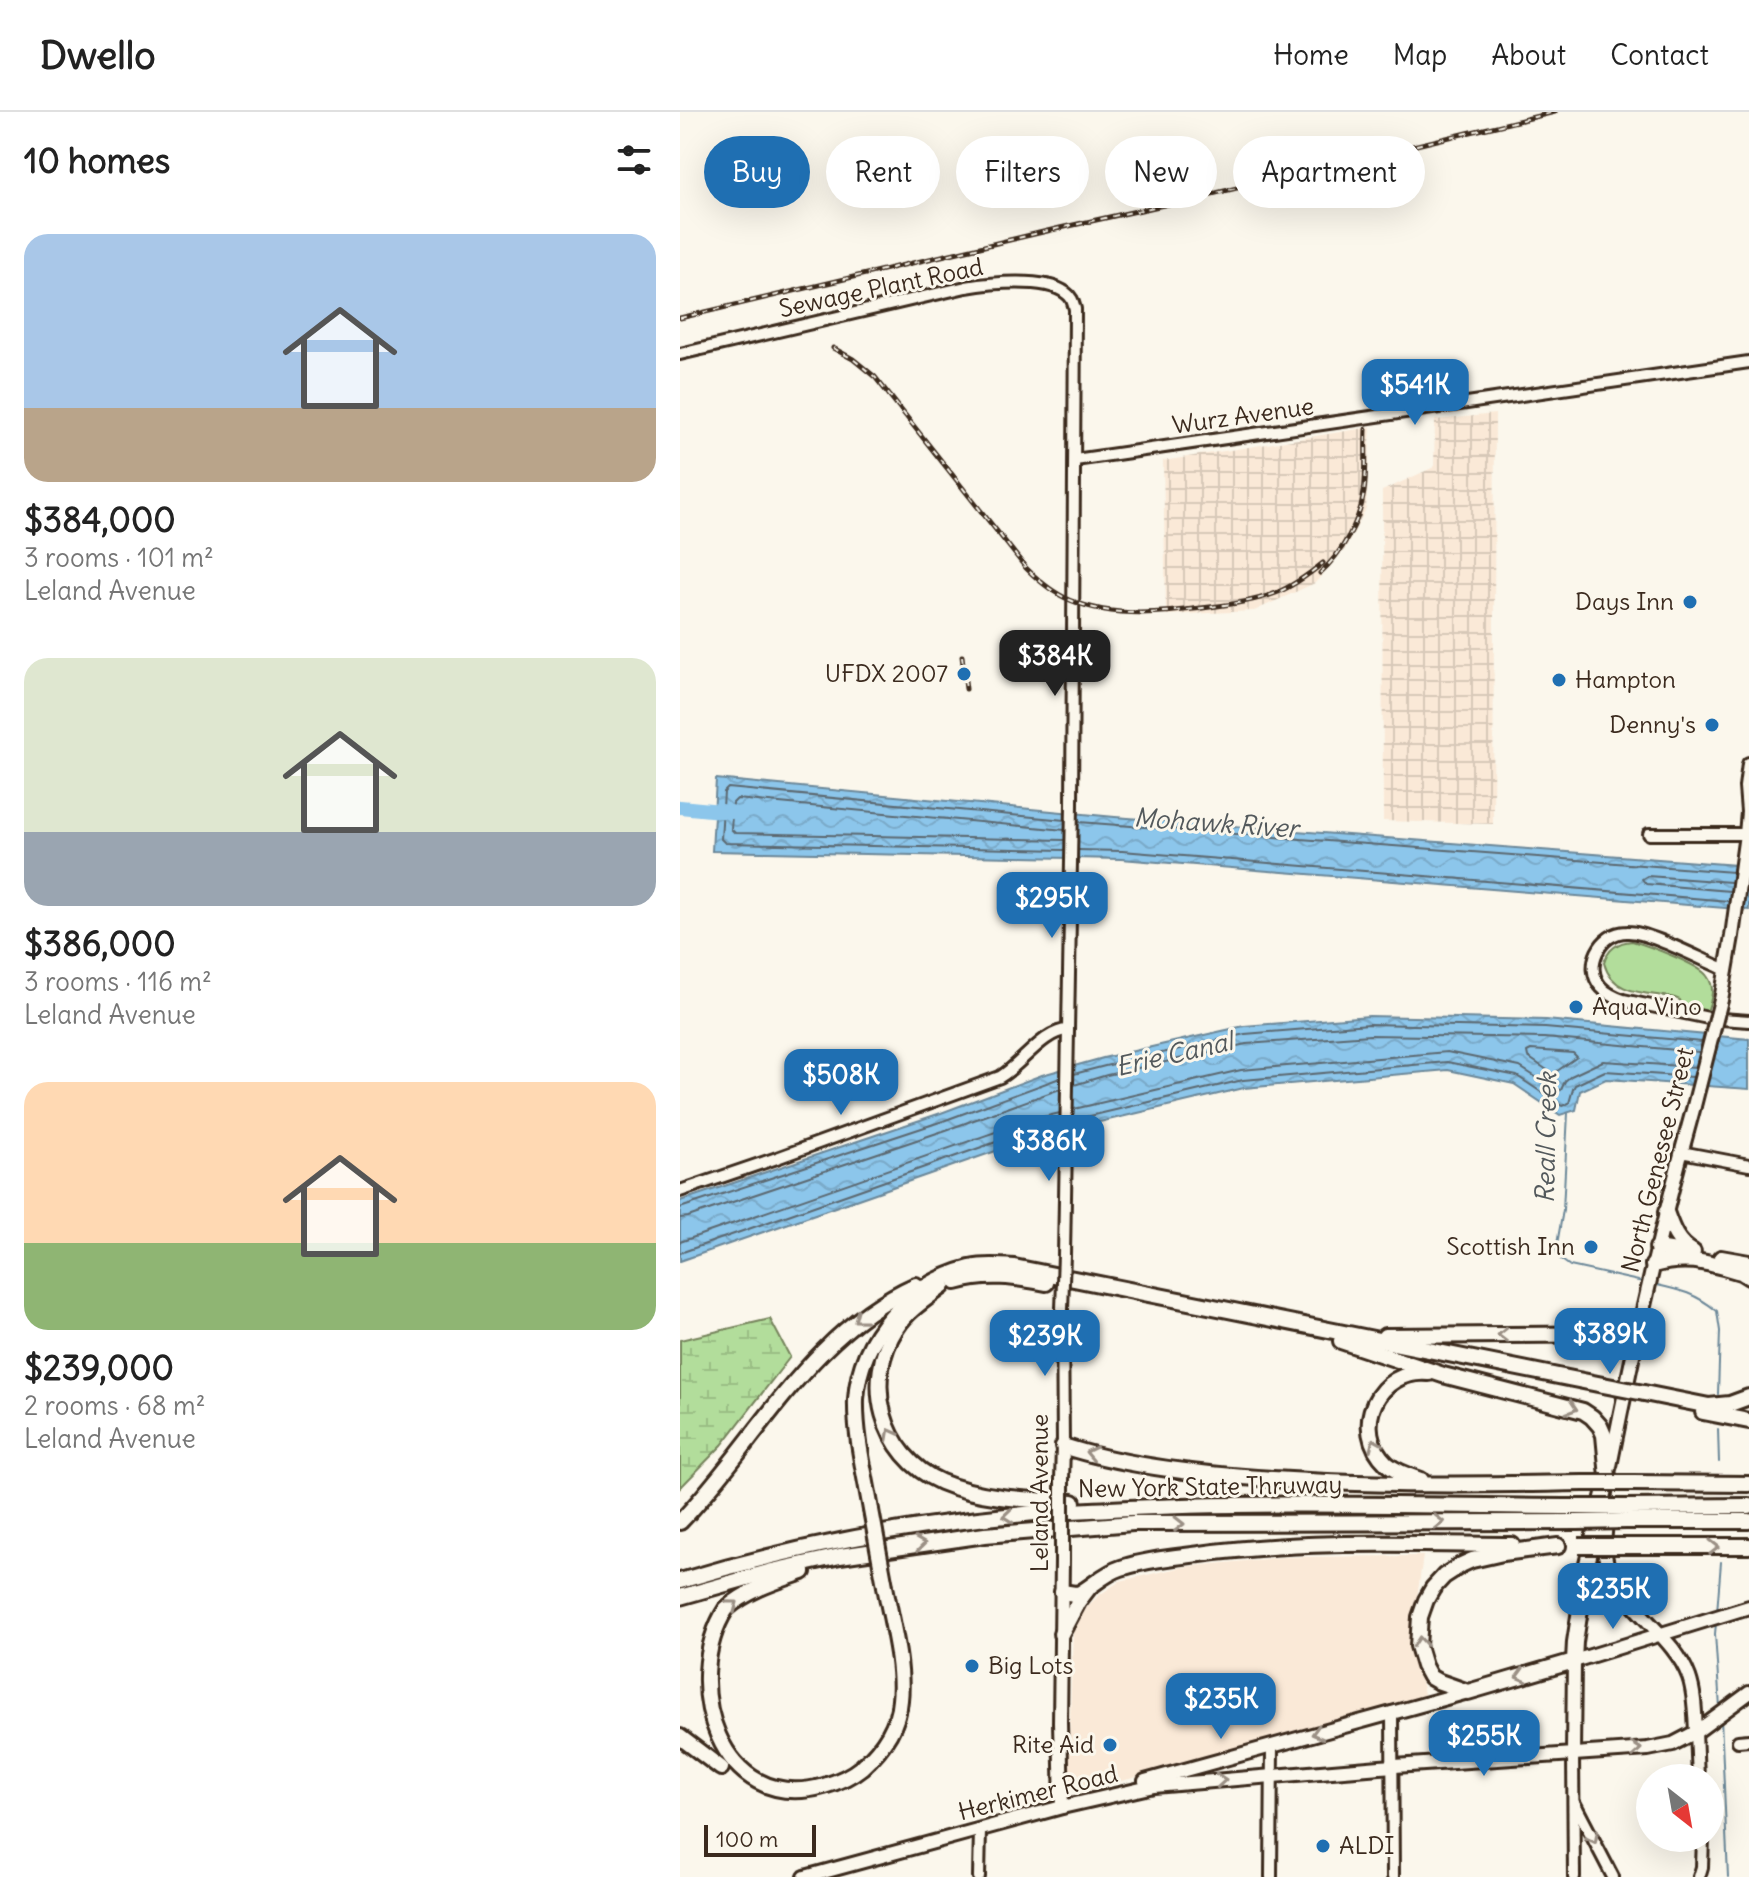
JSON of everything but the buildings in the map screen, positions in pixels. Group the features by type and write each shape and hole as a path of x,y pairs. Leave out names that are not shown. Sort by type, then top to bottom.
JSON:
{"highway":[{"path":"1666,1212 1677,1238 1684,1247 1697,1254"},
{"path":"1657,1248 1749,1263"},
{"path":"1652,1270 1670,1260 1685,1259 1741,1272 1749,1277"},
{"path":"680,1522 817,1357 845,1329 911,1286 972,1268 1014,1267 1749,1421"},
{"path":"704,1736 716,1753 742,1777 777,1789 794,1791 842,1780 877,1753 886,1740 900,1703 901,1680 856,1419 857,1396 863,1364 880,1331 897,1309 932,1283 954,1273"},
{"path":"874,1510 862,1410 870,1362 889,1327 903,1310 920,1297 967,1279 1011,1277 1604,1389"},
{"path":"943,1286 899,1324 883,1355 879,1399 884,1421 902,1454 940,1482 999,1497 1169,1506"},
{"path":"1344,1334 1637,1334"},
{"path":"1325,1336 1443,1375 1570,1407 1592,1417 1604,1435 1609,1470"},
{"path":"1437,1484 1410,1476 1385,1462 1371,1437 1369,1425 1371,1410 1378,1396 1396,1379 1412,1373 1443,1375"},
{"path":"1643,1397 1709,1406 1730,1404 1749,1397"},
{"path":"1063,1446 1168,1468 1241,1477 1335,1483 1749,1484"},
{"name":"North Genesee Street","path":"1574,1661 1587,1564 1609,1470"},
{"name":"New York State Thruway","path":"680,1581 760,1558 843,1540 1027,1514 1169,1506 1274,1505 1577,1514"},
{"name":"New York State Thruway","path":"1626,1514 1749,1506"},
{"name":"New York State Thruway","path":"680,1597 772,1571 869,1551 985,1535 1133,1523 1577,1514 1749,1521"},
{"path":"1062,1592 1075,1594 1111,1572 1134,1565 1236,1549 1397,1544 1749,1546"},
{"path":"1558,1546 1472,1560 1444,1576 1426,1600 1420,1617 1418,1646 1430,1677 1468,1692 1574,1661"},
{"path":"693,1670 701,1642 713,1622 737,1600 771,1583 869,1551"},
{"path":"680,1737 733,1777 758,1790 774,1794 796,1797 824,1793 859,1775 885,1751 893,1738 906,1697 906,1679 887,1585"},
{"path":"1061,1634 1088,1588"}],"main road":[{"name":"North Genesee Street","path":"1609,1470 1657,1248 1727,970 1746,834 1749,764"},
{"name":"Leland Avenue","path":"1062,1807 1063,1446"},
{"path":"1609,1470 1605,1557 1620,1588 1679,1656 1694,1696 1696,1732"},
{"path":"1574,1661 1749,1607"},
{"name":"North Genesee Street","path":"1573,1754 1574,1661"},
{"path":"1062,1807 1468,1692"},
{"name":"Herkimer Road","path":"805,1877 826,1874 1062,1807 1154,1786 1648,1749 1673,1744 1696,1732 1749,1693"}],"street":[{"name":"Sewage Plant Road","path":"680,354 966,287 1016,282 1052,286 1068,294 1075,309 1075,460"},
{"name":"Wurz Avenue","path":"1075,460 1749,362"},
{"name":"Leland Avenue","path":"1063,1446 1062,1309 1075,460"},
{"path":"1649,834 1746,834"},
{"path":"1727,970 1630,932 1614,934 1599,947 1594,965 1601,987 1623,1000 1708,1018 1749,1021"},
{"path":"680,1191 1000,1077 1051,1035 1059,1030 1068,1030"},
{"path":"1681,1152 1749,1165"},
{"path":"1392,1712 1393,1877"},
{"path":"1696,1732 1697,1764"},
{"path":"1271,1877 1272,1746"},
{"path":"1573,1754 1574,1877"},
{"path":"1573,1798 1613,1877"},
{"path":"979,1877 980,1830"},
{"path":"1699,1877 1703,1852"}],"shaded area":[{"path":"1495,414 1493,824 1383,821 1382,491 1434,467 1435,420"},
{"path":"1371,427 1366,509 1345,549 1315,583 1254,611 1166,615 1163,461"},
{"path":"1423,1556 1411,1639 1425,1698 1078,1793 1068,1779 1073,1632 1084,1610 1120,1581 1183,1567 1285,1557"}],"green space":[{"path":"1632,941 1702,971 1710,980 1712,990 1707,1012 1682,1007 1680,1000 1675,998 1632,991 1615,982 1608,974 1604,963 1606,958 1614,947"},
{"path":"770,1319 790,1357 722,1445 680,1488 680,1340"}],"water":[{"path":"716,779 1115,817 1749,866 1749,910 1121,859 712,851"},
{"name":"Erie Canal","path":"1369,1016 1546,1020 1749,1039 1749,1089 1606,1079 1580,1091 1576,1110 1560,1115 1514,1084 1448,1070 1244,1088 1036,1137 680,1261 680,1201 941,1113 1042,1075 1103,1058 1244,1026"}],"waterway":[{"name":"Mohawk River","path":"680,807 731,812"},
{"name":"Reall Creek","path":"1568,1113 1563,1210 1556,1250 1559,1258 1570,1266 1643,1282"},
{"name":"Reall Creek","path":"1653,1284 1687,1293 1717,1311 1720,1331 1718,1394"},
{"name":"Reall Creek","path":"1718,1429 1719,1462"},
{"name":"Reall Creek","path":"1717,1612 1721,1562"},
{"name":"Reall Creek","path":"1716,1623 1720,1708"},
{"name":"Reall Creek","path":"1721,1718 1728,1877"}],"railway":[{"path":"680,318 1555,112"},
{"path":"833,348 875,377 1026,568 1046,586 1070,600 1104,610 1140,613 1227,605 1276,593 1323,563"},
{"path":"1320,573 1343,546 1359,514 1365,484 1366,429"},
{"path":"962,656 966,689"}],"place":[{"name":"Days Inn","path":"1690,602"},
{"name":"UFDX 2007","path":"964,674"},
{"name":"Hampton","path":"1559,680"},
{"name":"Denny's","path":"1712,725"},
{"name":"Aqua Vino","path":"1576,1007"},
{"name":"Scottish Inn","path":"1591,1247"},
{"name":"Big Lots","path":"972,1666"},
{"name":"Rite Aid","path":"1110,1745"},
{"name":"ALDI","path":"1323,1846"}]}
